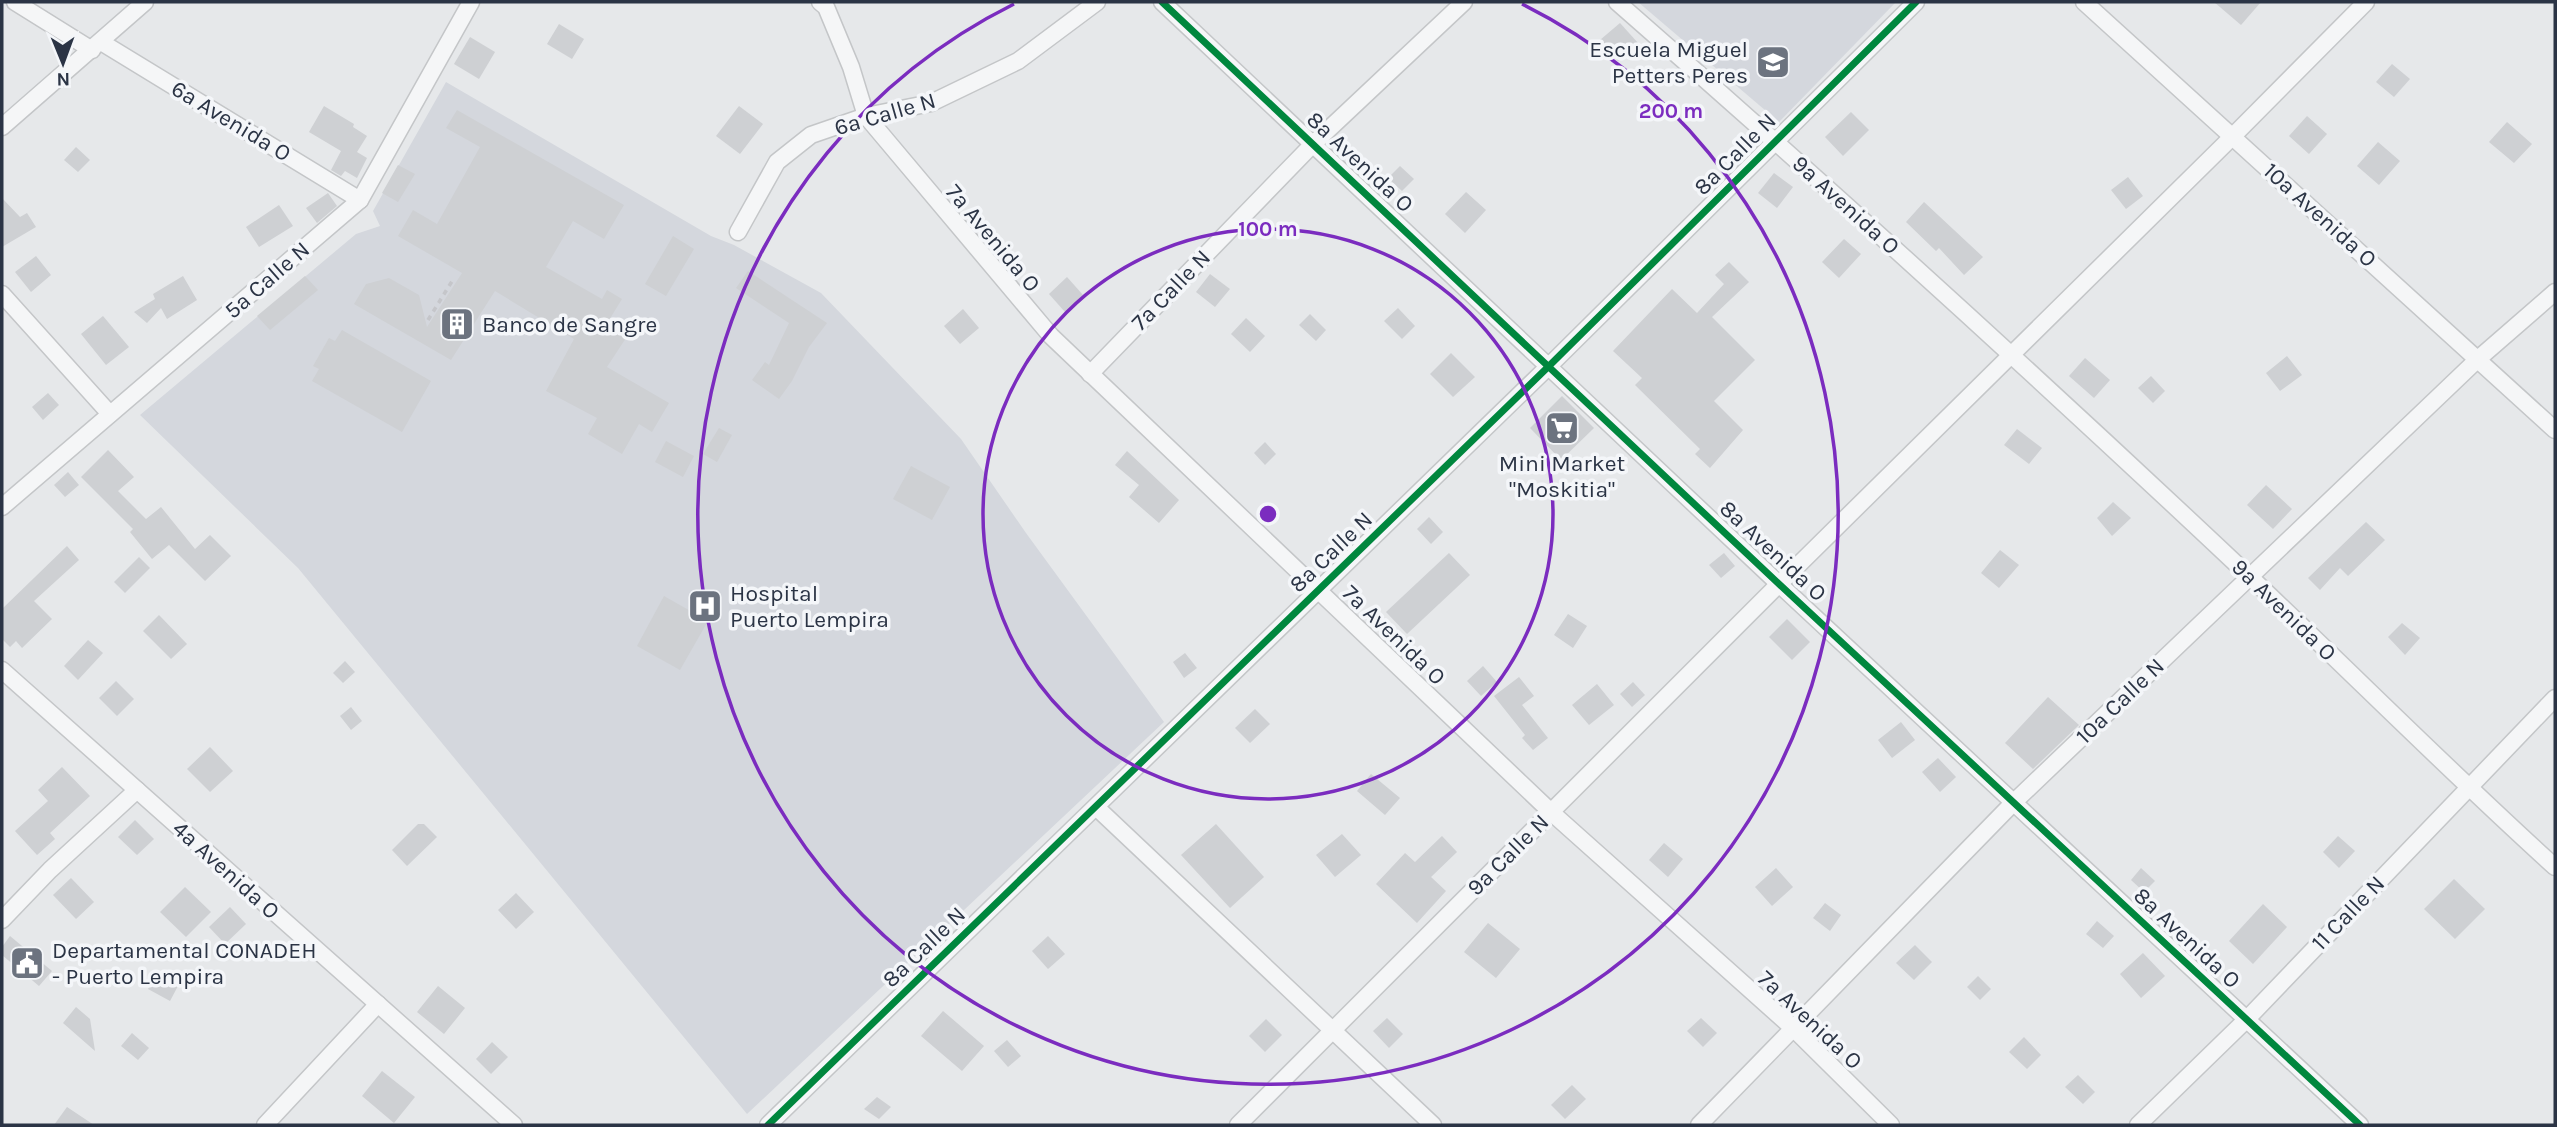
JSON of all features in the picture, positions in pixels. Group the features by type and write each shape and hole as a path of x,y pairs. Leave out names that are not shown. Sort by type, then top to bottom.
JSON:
{"street":[{"name":"6a Avenida O","path":"15,2 96,46 360,200"},
{"path":"2,127 145,2"},
{"name":"5a Calle N","path":"2,507 360,200 471,2"},
{"name":"7a Avenida O","path":"820,2 826,7 851,67 866,116 1051,336 1551,812 1794,1029 1891,1125"},
{"name":"6a Calle N","path":"738,232 777,162 811,135 866,116 931,103 1018,61 1097,2"},
{"name":"8a Avenida O","path":"1162,2 1779,584 2360,1125"},
{"name":"7a Calle N","path":"1090,373 1313,144 1464,2"},
{"name":"9a Avenida O","path":"1617,2 1776,141 2011,354 2250,577 2468,788 2555,866"},
{"name":"8a Calle N","path":"768,1125 1549,366 1916,2"},
{"name":"10a Avenida O","path":"2084,2 2555,430"},
{"path":"1779,584 2234,136 2366,2"},
{"name":"10a Calle N","path":"1699,1125 2014,802 2478,359 2555,292"},
{"path":"2,294 110,414"},
{"name":"9a Calle N","path":"1237,1125 1779,584"},
{"name":"4a Avenida O","path":"2,670 514,1125"},
{"name":"11 Calle N","path":"2138,1125 2246,1020 2555,698"},
{"path":"2,920 137,790"},
{"path":"1096,807 1433,1125"},
{"path":"265,1125 377,1004"}],"path":[{"path":"428,320 454,278"}],"shaded area":[{"name":"Escuela Miguel Petters Peres","path":"1638,2 1896,2 1779,122"},
{"name":"Hospital Puerto Lempira","path":"446,82 711,236 734,245 821,293 961,439 1164,722 747,1114 298,568 140,415 356,234 380,226 373,211"}],"building":[{"path":"2214,2 2261,2 2241,25"},
{"path":"1620,23 1638,43 1618,61 1600,40"},
{"path":"559,24 584,39 572,59 547,44"},
{"path":"470,37 495,52 479,79 454,64"},
{"path":"2392,64 2410,79 2394,97 2376,82"},
{"path":"324,106 354,124 353,127 367,136 357,152 367,158 357,178 345,171 341,176 331,170 341,151 309,132"},
{"path":"739,106 763,124 740,154 716,136"},
{"path":"457,110 624,205 604,239 573,221 546,267 602,299 607,290 622,299 606,325 626,338 607,367 669,403 652,432 639,424 622,454 588,434 597,418 546,391 574,339 495,291 451,360 354,304 366,284 389,278 419,295 427,327 462,273 398,236 413,210 437,224 480,147 446,128"},
{"path":"1851,112 1869,130 1843,156 1825,137"},
{"path":"2307,116 2327,134 2309,154 2289,136"},
{"path":"2507,122 2532,144 2514,163 2489,142"},
{"path":"2378,142 2400,161 2379,185 2357,166"},
{"path":"76,147 90,160 78,172 64,160"},
{"path":"398,165 415,174 398,202 382,193"},
{"path":"1400,166 1414,179 1402,191 1388,178"},
{"path":"1774,173 1793,187 1777,208 1758,193"},
{"path":"2128,177 2143,196 2126,209 2111,190"},
{"path":"1466,192 1486,210 1465,233 1445,214"},
{"path":"328,193 337,206 317,223 306,208"},
{"path":"2,198 20,217 27,213 36,227 2,247"},
{"path":"1924,202 1983,257 1964,275 1939,248 1936,251 1906,222"},
{"path":"279,205 293,226 259,247 246,227"},
{"path":"673,236 694,249 666,296 645,284"},
{"path":"1844,239 1861,254 1839,278 1822,262"},
{"path":"36,256 51,275 31,292 15,272"},
{"path":"1729,262 1749,282 1712,317 1755,360 1714,401 1743,430 1710,468 1695,454 1700,449 1635,385 1642,378 1613,351 1672,289 1697,313 1724,284 1715,275"},
{"path":"748,271 827,323 809,347 792,381 779,399 752,380 765,362 769,365 789,323 736,288"},
{"path":"1210,274 1230,289 1215,307 1196,292"},
{"path":"183,276 197,300 167,319 161,308 147,323 134,312 155,299 153,294"},
{"path":"305,276 318,290 270,330 257,316"},
{"path":"1067,277 1083,295 1065,312 1049,294"},
{"path":"1398,308 1415,326 1402,339 1384,321"},
{"path":"963,309 979,328 960,344 944,326"},
{"path":"1310,314 1326,330 1316,341 1299,325"},
{"path":"103,316 129,347 106,365 81,334"},
{"path":"1246,318 1265,336 1250,352 1231,334"},
{"path":"342,330 431,381 402,432 312,381 319,369 313,366 329,338 335,341"},
{"path":"1451,353 1475,377 1453,397 1430,374"},
{"path":"2287,356 2302,375 2280,391 2266,373"},
{"path":"2085,358 2110,380 2094,398 2069,376"},
{"path":"2151,376 2165,391 2153,403 2138,388"},
{"path":"48,393 59,405 43,420 32,407"},
{"name":"Mini Market \"Moskitia\"","path":"1562,396 1594,428 1561,460 1530,428"},
{"path":"719,428 732,435 717,462 703,454"},
{"path":"2017,429 2042,448 2029,464 2004,445"},
{"path":"666,441 694,456 683,477 655,462"},
{"path":"1265,442 1276,454 1265,465 1254,453"},
{"path":"108,450 134,477 118,491 146,519 161,507 195,549 210,535 231,556 205,581 169,545 152,559 130,532 133,529 81,477"},
{"path":"1127,451 1179,500 1159,523 1129,497 1139,485 1115,465"},
{"path":"911,466 950,487 932,520 893,499"},
{"path":"68,472 79,485 65,497 54,485"},
{"path":"2266,485 2292,509 2273,529 2247,505"},
{"path":"2113,502 2131,518 2112,536 2097,518"},
{"path":"1429,517 1443,532 1431,544 1417,529"},
{"path":"2366,522 2385,540 2348,576 2340,568 2320,590 2308,578"},
{"path":"67,546 79,560 34,601 52,619 22,648 16,641 10,647 2,639 2,609"},
{"path":"2000,550 2019,565 1999,588 1981,573"},
{"path":"1449,553 1470,575 1407,634 1386,612"},
{"path":"1724,553 1735,566 1721,578 1709,565"},
{"path":"139,557 150,568 125,593 114,582"},
{"path":"664,596 708,621 680,670 637,646"},
{"path":"1568,614 1587,626 1573,648 1554,635"},
{"path":"159,615 187,644 171,659 143,631"},
{"path":"1787,619 1810,642 1792,660 1769,637"},
{"path":"2402,623 2420,638 2405,655 2388,637"},
{"path":"88,640 103,653 78,680 64,666"},
{"path":"1185,653 1197,668 1184,678 1173,662"},
{"path":"345,661 355,672 343,683 333,673"},
{"path":"1483,666 1497,682 1481,696 1467,681"},
{"path":"1519,677 1534,696 1522,705 1548,738 1533,750 1522,738 1525,735 1494,696"},
{"path":"116,681 134,699 117,716 99,698"},
{"path":"1633,682 1645,695 1632,707 1620,694"},
{"path":"1597,684 1614,705 1589,725 1572,705"},
{"path":"2048,697 2079,725 2033,769 2005,743"},
{"path":"351,707 362,721 351,730 340,716"},
{"path":"1255,709 1270,724 1250,743 1235,728"},
{"path":"1901,722 1915,740 1892,758 1878,740"},
{"path":"210,747 233,771 210,792 187,769"},
{"path":"1938,758 1956,777 1940,792 1922,772"},
{"path":"62,767 90,796 50,833 55,839 37,855 15,831 48,801 38,790"},
{"path":"1371,774 1400,798 1385,815 1357,791"},
{"path":"135,820 154,839 137,855 118,837"},
{"path":"418,824 424,824 437,837 407,866 392,850"},
{"path":"1216,824 1264,877 1230,908 1181,855"},
{"path":"1342,834 1361,855 1335,877 1316,855"},
{"path":"1442,836 1457,852 1431,877 1446,891 1417,923 1376,884 1405,853 1415,862"},
{"path":"2338,836 2355,851 2339,868 2323,852"},
{"path":"1664,843 1683,859 1668,877 1649,860"},
{"path":"1776,868 1793,887 1772,906 1755,887"},
{"path":"2141,868 2155,881 2144,892 2131,880"},
{"path":"71,878 94,902 76,919 53,895"},
{"path":"2454,879 2485,909 2455,939 2424,909"},
{"path":"185,887 211,912 186,937 160,912"},
{"path":"516,893 534,912 516,929 498,910"},
{"path":"1825,903 1841,915 1830,931 1813,918"},
{"path":"2263,904 2287,927 2253,964 2229,941"},
{"path":"230,907 246,924 225,944 209,927"},
{"path":"2097,921 2114,936 2103,948 2086,934"},
{"path":"1488,923 1520,949 1496,978 1464,952"},
{"name":"Departamental CONADEH - Puerto Lempira","path":"10,936 52,971 39,986 2,955 2,947"},
{"path":"1048,936 1065,954 1048,969 1032,951"},
{"path":"1915,945 1932,962 1914,980 1896,963"},
{"path":"2143,953 2165,976 2141,998 2120,974"},
{"path":"157,974 178,986 170,1001 148,989"},
{"path":"1978,976 1991,989 1980,1000 1967,987"},
{"path":"438,986 465,1008 444,1034 417,1012"},
{"path":"76,1007 90,1019 95,1051 63,1023"},
{"path":"943,1011 984,1046 962,1071 921,1036"},
{"path":"1387,1018 1403,1034 1389,1048 1373,1031"},
{"path":"1701,1018 1717,1033 1703,1047 1687,1031"},
{"path":"1266,1019 1282,1035 1265,1052 1249,1036"},
{"path":"132,1033 149,1048 138,1060 121,1046"},
{"path":"2024,1037 2041,1055 2027,1069 2009,1052"},
{"path":"1007,1040 1021,1056 1008,1067 994,1051"},
{"path":"492,1042 508,1057 491,1074 476,1059"},
{"path":"382,1071 415,1097 394,1123 362,1096"},
{"path":"2078,1075 2095,1092 2083,1104 2065,1087"},
{"path":"1572,1085 1586,1099 1565,1119 1551,1105"},
{"path":"877,1097 891,1107 879,1119 864,1109"},
{"path":"67,1107 94,1125 54,1125"}],"cycle path":[{"path":"1162,2 1779,584 2360,1125"},
{"path":"768,1125 1549,366 1916,2"}],"place":[{"name":"Escuela Miguel Petters Peres","path":"1773,62"},
{"name":"Banco de Sangre","path":"457,324"},
{"name":"Mini Market \"Moskitia\"","path":"1562,428"},
{"name":"Hospital Puerto Lempira","path":"705,606"},
{"name":"Departamental CONADEH - Puerto Lempira","path":"27,963"}]}
